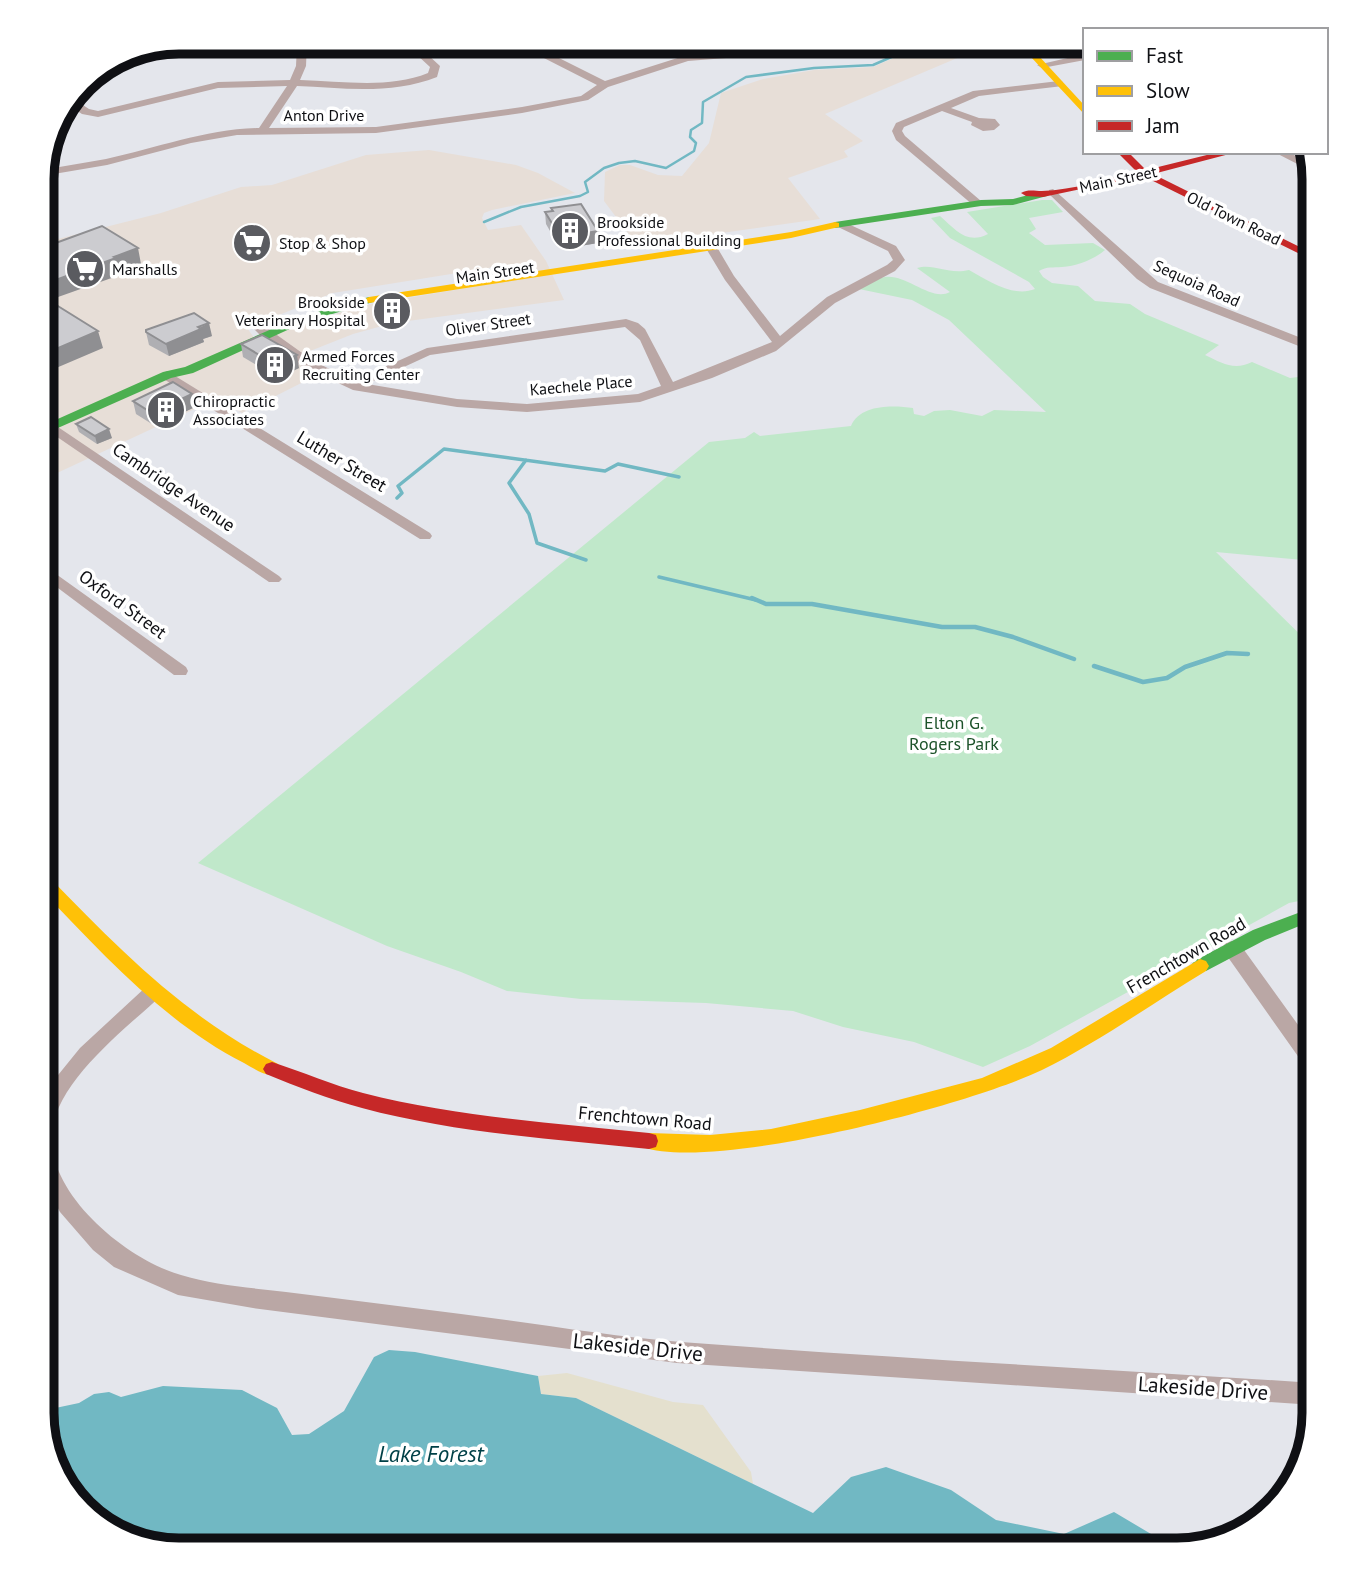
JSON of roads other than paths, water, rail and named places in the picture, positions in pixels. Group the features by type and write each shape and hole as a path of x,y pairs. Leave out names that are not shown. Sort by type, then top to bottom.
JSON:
{"main road":[{"path":"1033,55 1083,109"},
{"name":"Old Town Road","path":"1124,154 1144,173 1302,252"},
{"name":"Main Street","path":"55,425 167,375 189,370 263,331 379,294 595,260 834,227 979,203 987,198 1048,193 1224,154"},
{"name":"Frenchtown Road","path":"54,892 154,991 207,1034 244,1055 322,1090 352,1099 464,1119 683,1144 730,1143 850,1120 1011,1074 1054,1055 1232,948 1302,917"}],"street":[{"path":"263,130 294,82 303,55"},
{"path":"77,107 86,113 105,114 206,87 249,82 385,86 418,81 433,75 436,72 435,66 423,55"},
{"path":"545,55 604,85"},
{"name":"Anton Drive","path":"55,171 107,162 203,137 263,130 364,131 425,125 576,99 594,94 604,85 696,55"},
{"path":"134,63 166,56"},
{"path":"1042,65 1083,57"},
{"path":"979,203 897,135 898,128 904,122 977,93 1059,84"},
{"path":"940,107 978,121"},
{"path":"1283,154 1301,163"},
{"name":"Sequoia Road","path":"1048,193 1154,285 1302,343"},
{"name":"Kaechele Place","path":"263,331 307,363 353,386 457,403 527,408 625,401 653,395 779,344 831,300 891,268 899,260 892,249 840,224"},
{"path":"708,244 779,344"},
{"name":"Oliver Street","path":"353,386 416,355 441,348 611,324 635,325 643,334 669,388"},
{"name":"Luther Street","path":"167,375 425,536"},
{"name":"Cambridge Avenue","path":"55,434 274,579"},
{"name":"Oxford Street","path":"55,578 180,671"},
{"path":"1232,948 1302,1046"},
{"path":"54,1096 96,1045 154,991"},
{"name":"Lakeside Drive","path":"54,1182 68,1205 101,1243 122,1261 178,1285 278,1302 677,1352 1302,1393"}],"water":[{"name":"Lake Forest","path":"389,1350 415,1352 538,1376 541,1394 576,1398 813,1513 851,1477 886,1467 951,1490 996,1520 1064,1534 1114,1512 1158,1538 179,1538 139,1531 110,1517 80,1489 61,1453 54,1408 79,1403 94,1394 109,1392 121,1397 163,1386 242,1390 277,1408 292,1435 309,1434 344,1411 374,1357"}],"waterway":[{"path":"484,222 521,207 580,196 588,192 585,182 604,168 619,163 635,161 666,168 694,151 696,143 690,137 691,130 702,123 703,102 746,77 814,68 873,65 896,55"},
{"path":"397,498 402,493 398,486 444,449 526,460"},
{"path":"526,460 605,471 618,464 679,477"},
{"path":"526,460 509,483 529,514 537,543 586,560"},
{"path":"659,577 756,600"},
{"path":"752,598 766,604 812,604 942,627 975,627 1013,637 1074,659"},
{"path":"1094,666 1143,682 1167,678 1185,667 1227,653 1248,654"}],"place":[{"name":"Brookside Professional Building","path":"570,231"},
{"name":"Stop & Shop","path":"252,243"},
{"name":"Marshalls","path":"85,269"},
{"name":"Brookside Veterinary Hospital","path":"392,311"},
{"name":"Armed Forces Recruiting Center","path":"275,365"},
{"name":"Chiropractic Associates","path":"166,410"}],"park label":[{"name":"Elton G. Rogers Park","path":"954,732"}]}
